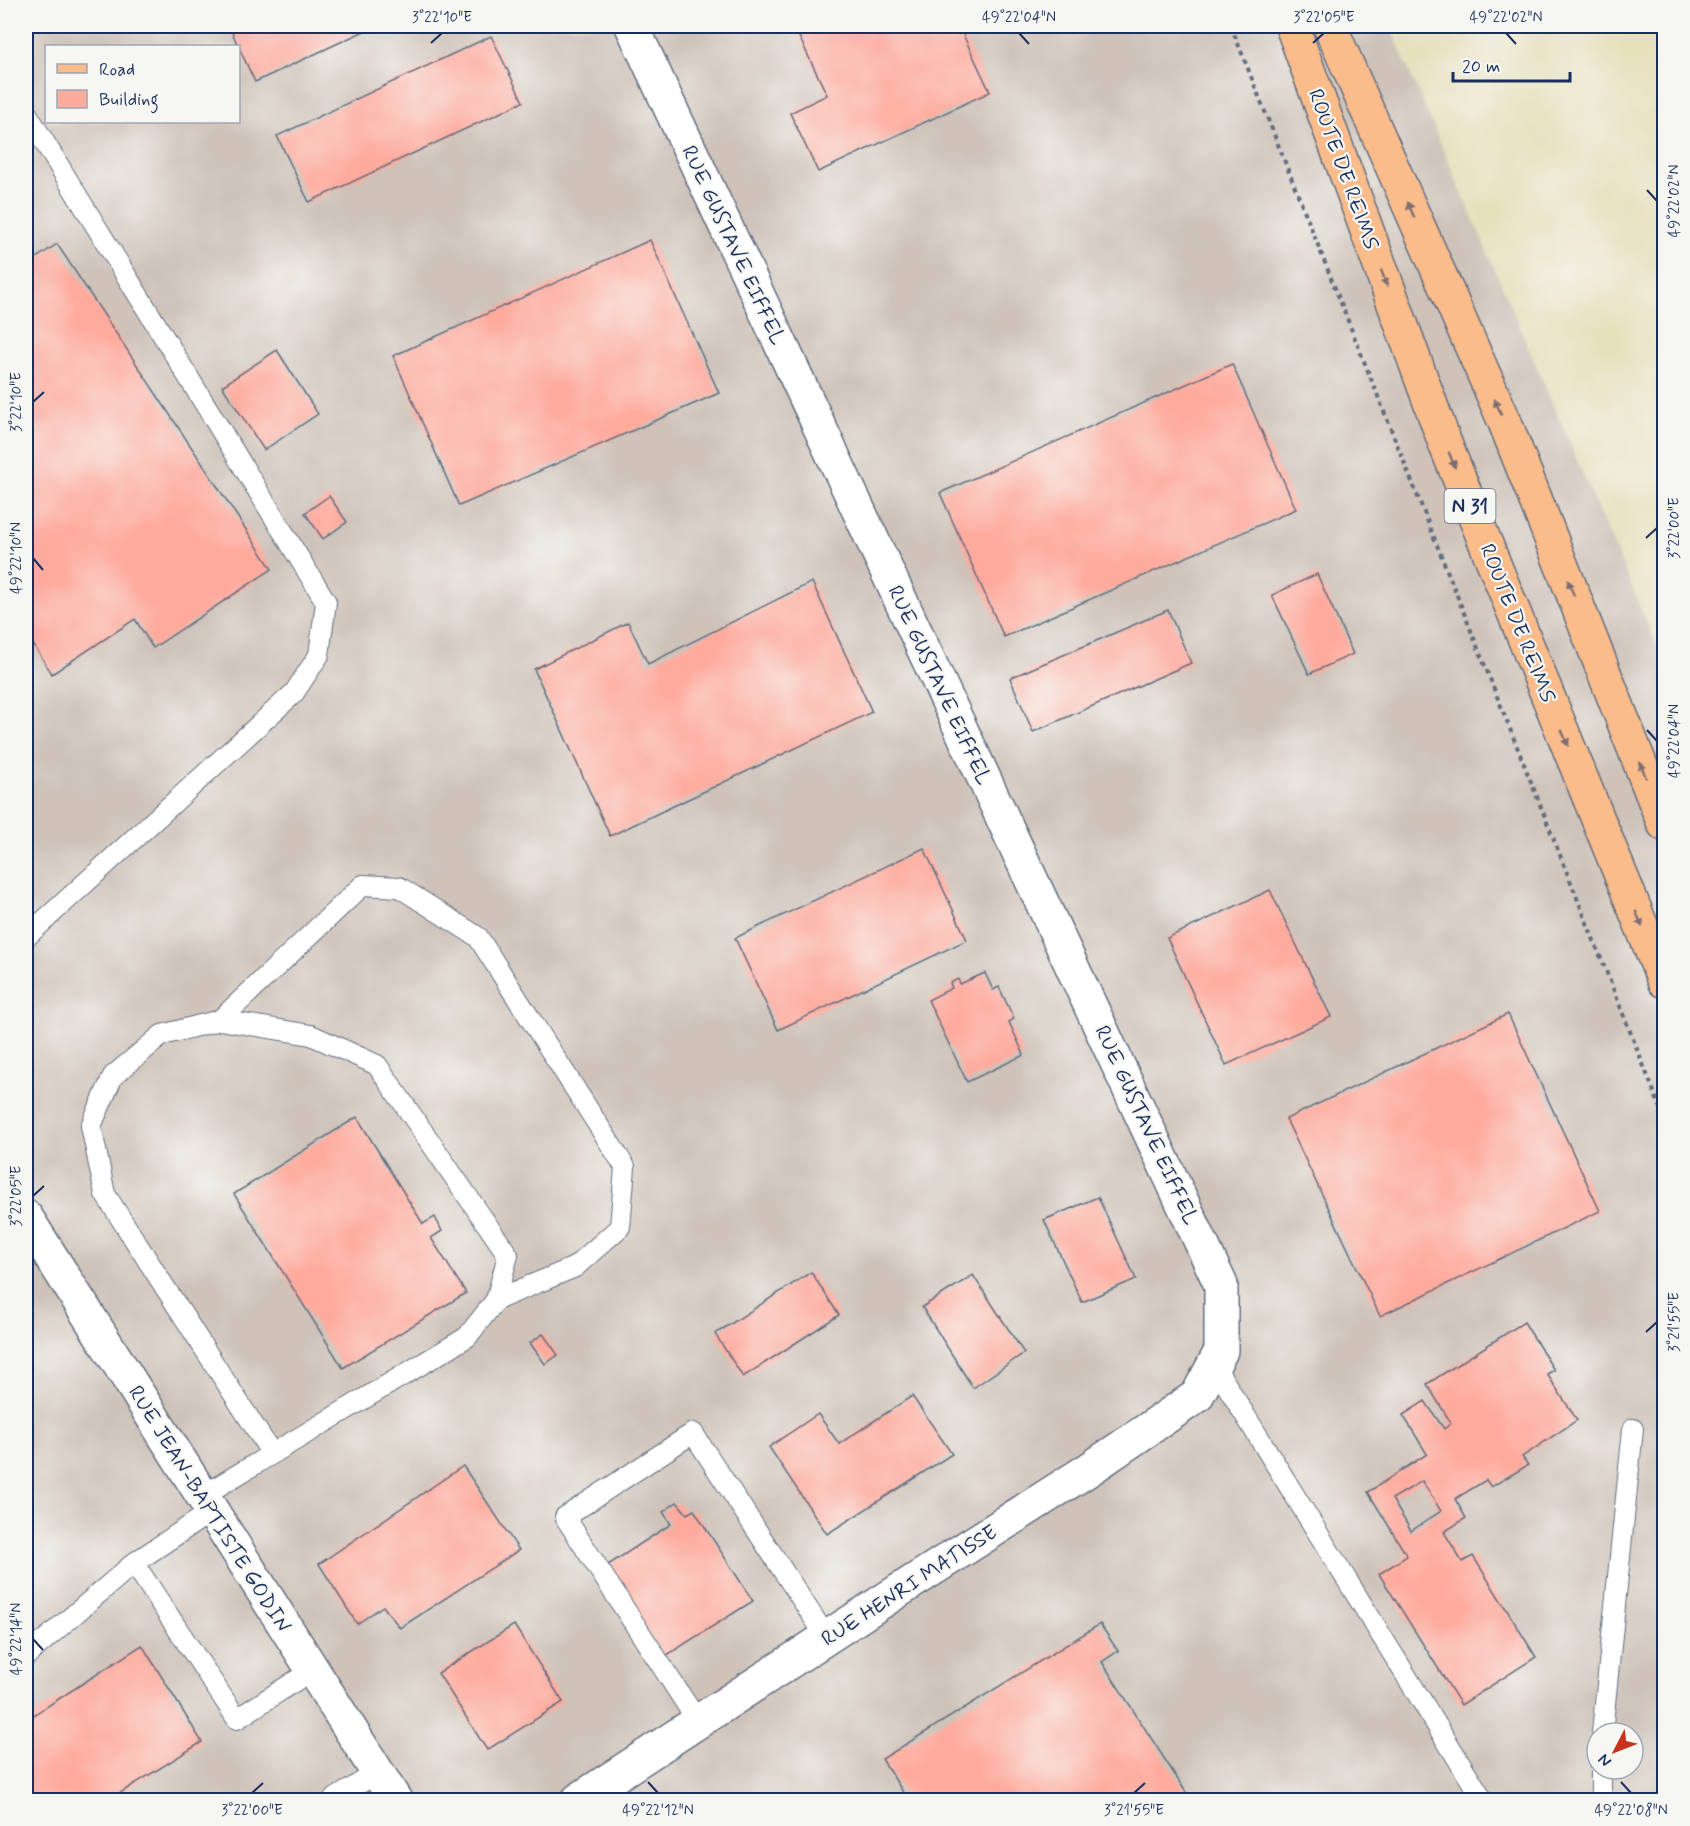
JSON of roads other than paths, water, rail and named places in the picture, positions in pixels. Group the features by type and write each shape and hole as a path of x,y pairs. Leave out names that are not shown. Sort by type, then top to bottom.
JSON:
{"main road":[{"name":"ROUTE DE REIMS","path":"1292,26 1446,446 1665,981"},
{"name":"ROUTE DE REIMS","path":"1330,26 1504,420 1665,824"}],"street":[{"name":"RUE GUSTAVE EIFFEL","path":"632,26 1221,1285 1217,1358"},
{"name":"RUE JEAN-BAPTISTE GODIN","path":"26,1217 395,1800"},
{"name":"RUE HENRI MATISSE","path":"578,1800 1088,1470 1197,1396 1217,1358"}],"lane":[{"path":"26,112 326,602 319,655 294,693 26,937"},
{"path":"220,1020 363,885 399,887 478,937 625,1167 620,1227 575,1266 496,1300"},
{"path":"26,1656 134,1563 272,1454 467,1337 496,1300 508,1255 377,1065 310,1035 220,1020 162,1035 113,1076 91,1126 105,1194 272,1454"},
{"path":"1217,1358 1483,1800"},
{"path":"1603,1721 1633,1429"},
{"path":"698,1722 565,1517 683,1439 693,1433 826,1638"},
{"path":"134,1563 237,1719 312,1670"},
{"path":"333,1800 378,1772"},
{"path":"1600,1800 1601,1781"}]}
